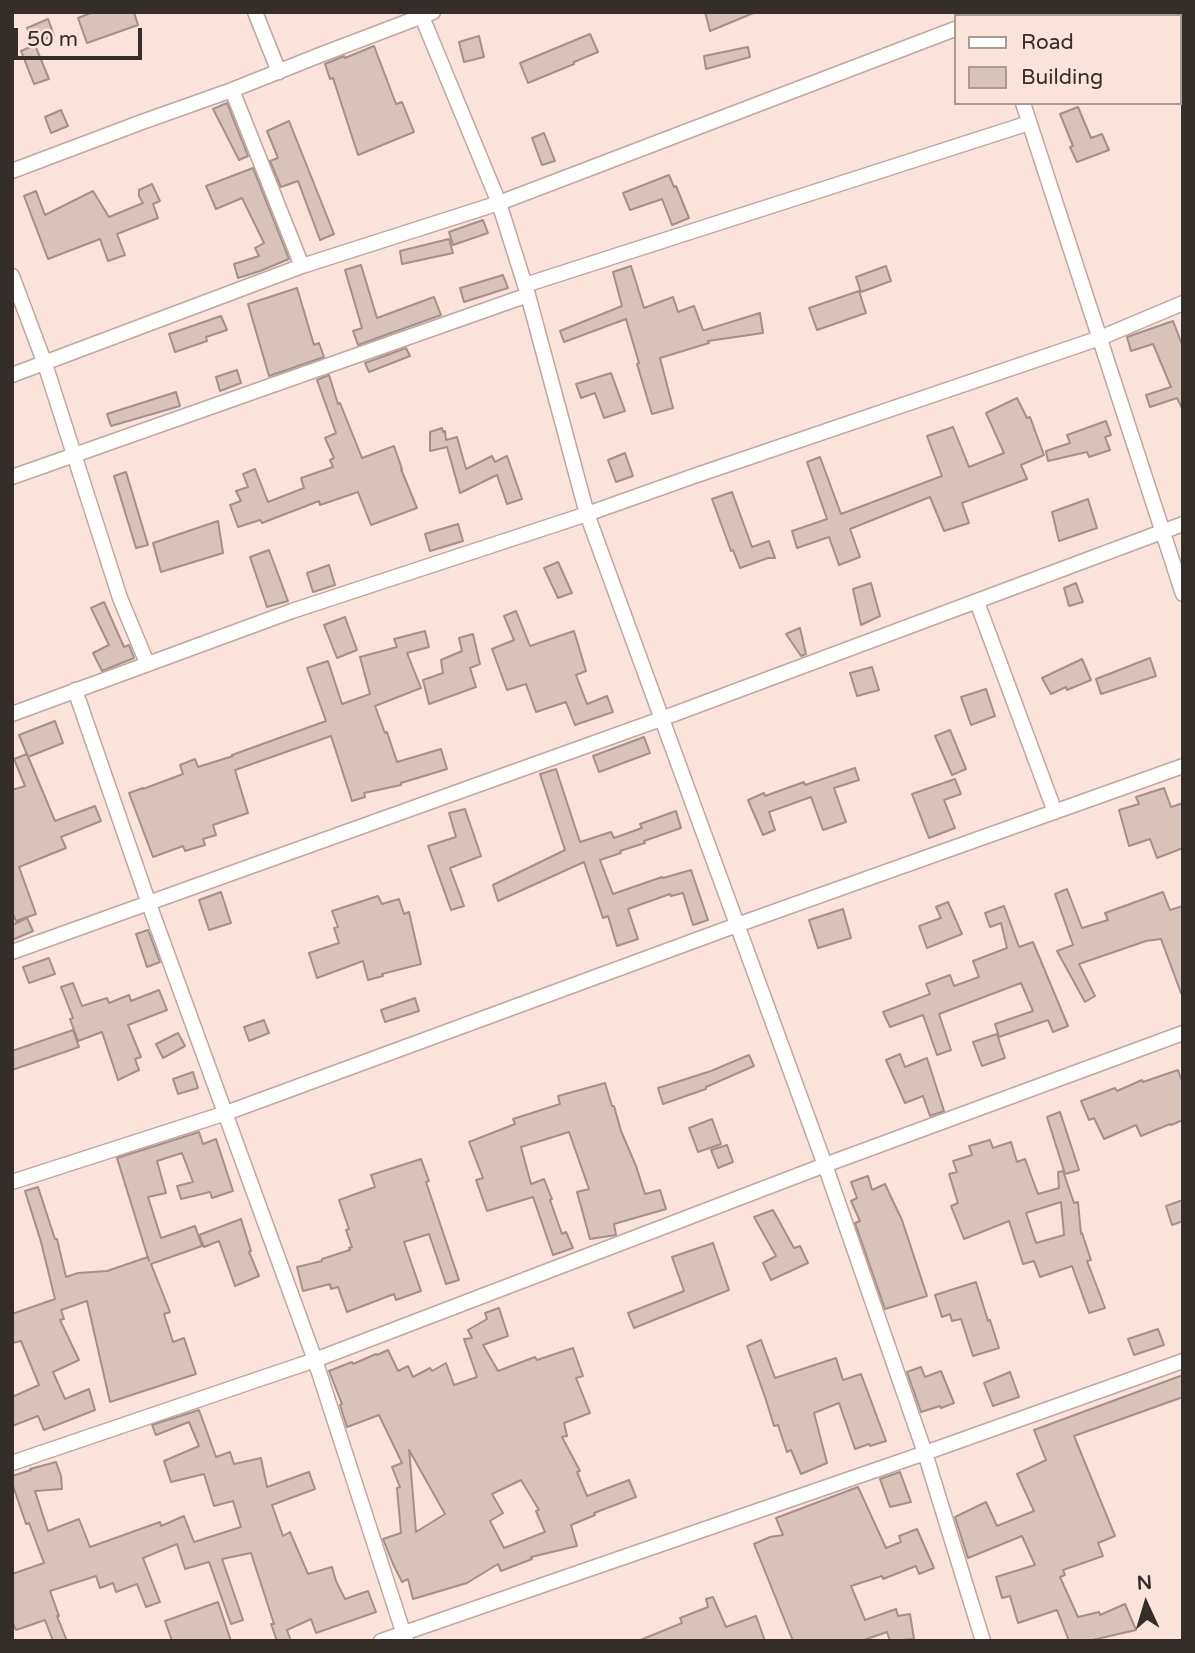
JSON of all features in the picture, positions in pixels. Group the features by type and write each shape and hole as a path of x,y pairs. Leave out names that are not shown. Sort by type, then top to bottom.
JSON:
{"street":[{"path":"255,12 279,72"},
{"path":"12,171 232,90 425,14 499,202 527,290 587,514 825,1166 925,1452 983,1641"},
{"path":"12,375 302,266 499,202 954,29"},
{"path":"232,90 302,266"},
{"path":"1024,105 1183,594"},
{"path":"12,478 527,290 1029,123"},
{"path":"12,276 45,364 120,598 147,663"},
{"path":"12,714 292,611 587,514 1100,338 1183,303"},
{"path":"12,952 661,719 1183,524"},
{"path":"977,602 1055,812"},
{"path":"75,691 149,904 315,1360 405,1637"},
{"path":"12,1182 226,1113 737,925 1183,766"},
{"path":"12,1463 315,1360 1183,1033"},
{"path":"381,1641 405,1637 1183,1361"}],"building":[{"path":"93,12 134,12 138,25 87,43 78,18"},
{"path":"705,12 756,12 710,31"},
{"path":"48,19 54,35 35,44 27,28"},
{"path":"590,34 598,52 528,83 520,63"},
{"path":"479,36 484,57 464,62 459,42"},
{"path":"35,45 49,79 34,84 21,51"},
{"path":"374,46 396,104 402,102 414,132 358,155 333,78 330,79 325,64"},
{"path":"748,47 750,57 706,69 704,56"},
{"path":"227,103 248,156 239,160 213,109"},
{"path":"1078,107 1091,138 1102,134 1109,150 1077,162 1060,114"},
{"path":"61,110 68,126 51,133 45,117"},
{"path":"289,121 334,234 320,240 298,181 281,187 270,161 278,158 267,131"},
{"path":"544,133 555,161 542,165 532,138"},
{"path":"253,168 289,259 238,278 234,264 259,256 255,248 264,243 242,198 216,209 206,186"},
{"path":"669,175 689,218 672,225 662,199 630,210 623,193"},
{"path":"152,184 160,201 153,204 158,218 117,234 125,255 108,261 100,239 48,259 24,196 36,191 45,215 93,191 109,217 143,203 139,190"},
{"path":"483,220 488,233 453,245 449,232"},
{"path":"449,239 453,253 402,264 400,251"},
{"path":"361,265 377,318 434,297 441,315 358,345 353,331 362,328 345,270"},
{"path":"631,266 644,308 673,297 678,312 694,306 703,330 760,313 763,333 708,341 709,343 660,358 673,408 652,414 626,319 564,342 560,331 622,306 613,272"},
{"path":"886,266 891,281 861,292 856,277"},
{"path":"503,275 508,288 464,302 460,288"},
{"path":"297,288 314,345 319,343 324,357 269,376 248,304"},
{"path":"859,291 866,313 817,330 809,308"},
{"path":"221,316 227,330 206,337 207,341 175,352 169,334"},
{"path":"1173,321 1183,347 1183,410 1177,398 1150,407 1146,395 1171,387 1153,344 1131,351 1127,337"},
{"path":"406,348 410,356 369,372 365,363"},
{"path":"237,370 241,383 220,391 216,377"},
{"path":"611,373 625,411 604,418 595,393 581,398 576,384"},
{"path":"329,375 338,404 340,403 362,458 394,446 417,508 371,525 358,492 320,505 319,501 262,523 260,520 238,527 230,505 241,501 236,491 248,487 243,474 255,469 268,502 304,488 301,478 333,467 330,460 334,458 325,438 336,433 317,380"},
{"path":"176,392 180,406 111,426 107,414"},
{"path":"1017,398 1027,418 1030,417 1044,455 1021,465 1027,479 962,503 969,523 944,531 930,497 850,529 860,557 839,565 829,537 797,548 792,531 827,519 807,462 820,457 841,514 942,476 927,436 953,427 969,467 1004,453 986,413"},
{"path":"1106,421 1111,435 1105,437 1110,450 1089,457 1087,452 1048,461 1046,451 1070,443 1067,435"},
{"path":"442,428 446,440 457,437 466,469 492,456 495,462 507,456 522,499 507,504 497,475 460,493 447,447 430,451 430,432"},
{"path":"625,453 633,476 616,482 608,460"},
{"path":"126,472 148,545 136,548 114,476"},
{"path":"732,492 752,547 769,541 775,558 740,568 712,499"},
{"path":"1088,499 1097,528 1059,541 1052,512"},
{"path":"218,521 223,553 161,572 153,543"},
{"path":"458,524 463,541 430,551 425,534"},
{"path":"269,550 288,601 267,607 250,557"},
{"path":"558,562 572,593 558,598 544,568"},
{"path":"329,565 335,585 313,592 307,573"},
{"path":"871,583 880,616 861,625 853,589"},
{"path":"1076,583 1083,602 1069,606 1064,588"},
{"path":"104,602 124,647 129,645 134,658 102,671 93,653 109,645 91,608"},
{"path":"516,611 530,646 574,631 586,671 576,675 587,704 607,696 613,712 575,725 566,702 536,712 526,684 507,690 492,649 514,640 504,616"},
{"path":"345,617 357,650 337,658 324,625"},
{"path":"800,628 806,654 801,656 786,634"},
{"path":"425,631 429,647 407,653 421,688 375,706 397,762 441,749 447,769 401,785 364,793 365,797 352,801 331,736 235,770 248,813 213,825 216,835 203,839 205,845 185,851 183,846 153,857 129,793 183,774 180,765 195,759 198,767 326,721 307,668 328,661 342,704 370,694 360,657 397,647 394,639"},
{"path":"473,634 480,664 470,668 476,687 429,704 423,680 443,673 441,660 462,651 459,638"},
{"path":"1150,658 1156,676 1101,694 1096,679"},
{"path":"1082,659 1091,680 1051,694 1042,678"},
{"path":"872,667 879,690 857,696 850,673"},
{"path":"986,689 995,716 971,725 961,697"},
{"path":"55,721 63,743 28,757 19,735"},
{"path":"950,730 966,769 952,775 935,736"},
{"path":"644,737 650,753 599,772 593,756"},
{"path":"27,754 55,821 95,806 101,821 61,837 66,848 19,867 36,914 16,921 12,911 12,790 25,786 14,759"},
{"path":"855,768 859,780 834,788 846,822 823,830 811,797 769,812 775,830 763,835 748,800 764,793 765,796"},
{"path":"556,769 580,842 611,832 614,838 642,828 640,824 676,811 681,828 600,860 613,894 691,870 708,920 693,925 683,893 670,894 628,909 638,939 617,946 608,916 603,918 584,862 498,901 493,885 565,850 540,774"},
{"path":"955,779 961,794 944,800 955,828 929,838 912,794"},
{"path":"1164,788 1171,807 1183,803 1183,848 1157,858 1150,839 1129,846 1119,810 1139,804 1136,797"},
{"path":"465,809 481,856 450,868 464,906 451,910 428,846 456,837 449,813"},
{"path":"1067,889 1082,928 1108,920 1105,913 1163,892 1170,910 1183,906 1183,992 1181,993 1161,939 1146,941 1079,964 1095,996 1085,1002 1057,951 1073,945 1055,894"},
{"path":"221,892 231,923 209,930 199,900"},
{"path":"378,896 382,904 399,899 404,914 409,912 421,964 368,980 363,961 317,978 309,953 339,943 334,928 338,927 332,911"},
{"path":"948,902 962,934 927,948 919,926 941,918 936,907"},
{"path":"1004,906 1019,947 1033,942 1068,1026 1053,1032 1048,1020 999,1037 995,1024 1033,1011 1021,983 939,1014 951,1050 937,1055 923,1015 890,1027 883,1012 930,994 926,984 950,975 954,986 979,977 973,961 1007,948 1001,923 990,927 985,913"},
{"path":"843,909 851,938 818,948 809,920"},
{"path":"27,918 33,931 12,940 12,925"},
{"path":"148,930 160,962 147,967 136,934"},
{"path":"49,958 55,974 29,983 23,967"},
{"path":"73,983 82,1006 107,998 109,1003 129,995 131,1001 159,990 167,1010 128,1025 141,1057 135,1059 139,1070 118,1080 102,1032 78,1041 70,1019 73,1018 61,987"},
{"path":"415,998 419,1011 385,1022 381,1010"},
{"path":"264,1020 269,1033 249,1041 244,1027"},
{"path":"73,1030 79,1047 12,1070 12,1051"},
{"path":"178,1033 185,1046 163,1058 156,1044"},
{"path":"997,1034 1005,1058 982,1066 973,1042"},
{"path":"900,1054 905,1067 927,1058 944,1111 930,1116 923,1096 905,1103 886,1060"},
{"path":"749,1055 754,1066 706,1089 663,1104 658,1088"},
{"path":"1178,1070 1183,1084 1183,1120 1141,1136 1136,1125 1104,1139 1094,1118 1089,1120 1081,1101"},
{"path":"193,1072 198,1088 178,1094 173,1079"},
{"path":"605,1083 645,1194 660,1190 666,1209 614,1224 616,1235 590,1239 577,1192 589,1189 569,1132 521,1147 531,1184 544,1179 562,1234 566,1232 573,1248 553,1255 533,1197 487,1211 476,1180 483,1178 469,1142 515,1124 513,1119 560,1104 558,1096"},
{"path":"1060,1112 1079,1170 1065,1174 1047,1117"},
{"path":"712,1119 721,1144 698,1152 689,1128"},
{"path":"199,1132 203,1144 216,1139 233,1191 212,1198 210,1192 181,1199 177,1186 193,1182 182,1153 157,1161 166,1193 148,1197 161,1238 195,1226 202,1246 151,1264 170,1312 164,1314 173,1342 184,1338 196,1374 110,1402 87,1301 61,1310 64,1319 60,1320 79,1360 53,1372 65,1399 89,1389 95,1410 44,1430 38,1416 12,1426 12,1397 39,1385 21,1341 12,1343 12,1314 55,1299 25,1191 38,1187 57,1239 66,1277 78,1273 107,1271 148,1257 117,1158"},
{"path":"990,1140 993,1148 1011,1142 1017,1162 1025,1159 1038,1194 1059,1188 1058,1172 1063,1171 1074,1203 1078,1202 1081,1234 1091,1260 1087,1261 1105,1308 1089,1313 1072,1266 1040,1277 1034,1261 1023,1264 1009,1221 964,1239 951,1206 958,1203 949,1174 957,1172 953,1161 972,1155 969,1146","holes":["1061,1202 1064,1235 1036,1243 1026,1213"]},
{"path":"727,1145 733,1162 718,1168 711,1150"},
{"path":"421,1159 429,1181 426,1182 459,1280 446,1284 429,1234 404,1242 421,1291 396,1300 394,1294 347,1312 338,1287 331,1289 330,1284 303,1291 297,1267 322,1261 352,1247 339,1200 375,1187 371,1175"},
{"path":"868,1176 872,1190 885,1184 902,1220 927,1296 885,1309 855,1223 860,1221 851,1201 857,1198 851,1182"},
{"path":"1183,1200 1183,1221 1172,1225 1166,1206"},
{"path":"773,1210 794,1248 800,1246 808,1263 771,1280 763,1263 776,1256 754,1217"},
{"path":"241,1219 251,1251 249,1252 259,1276 235,1286 219,1241 204,1247 199,1235"},
{"path":"713,1243 729,1290 634,1328 628,1313 684,1291 672,1257"},
{"path":"976,1282 999,1348 973,1356 961,1319 952,1321 950,1314 942,1317 935,1295"},
{"path":"499,1308 508,1336 483,1345 498,1371 535,1357 537,1360 573,1348 583,1376 576,1378 590,1413 564,1423 567,1436 562,1437 580,1471 577,1472 587,1496 629,1480 636,1497 571,1525 577,1546 531,1557 532,1559 501,1571 498,1564 467,1583 413,1599 408,1579 402,1582 383,1539 401,1533 397,1488 400,1487 392,1467 402,1463 379,1415 347,1427 340,1405 342,1404 329,1371 388,1350 398,1371 408,1366 413,1377 446,1363 454,1385 477,1377 464,1339 472,1338 468,1330 487,1319 485,1313","holes":["409,1450 445,1514 416,1532 410,1460","521,1480 539,1510 536,1511 545,1532 504,1548 490,1521 503,1513 492,1494"]},
{"path":"1158,1329 1164,1345 1134,1355 1128,1339"},
{"path":"761,1340 775,1378 836,1358 843,1380 861,1374 886,1441 855,1449 839,1403 814,1413 827,1463 801,1474 791,1450 787,1452 778,1425 774,1426 747,1346"},
{"path":"921,1367 925,1377 941,1371 954,1403 921,1412 907,1372"},
{"path":"1010,1372 1019,1397 993,1406 984,1383"},
{"path":"1183,1375 1183,1397 1074,1436 1115,1536 1098,1543 1103,1556 1063,1570 1065,1575 1060,1577 1078,1617 1099,1612 1100,1615 1125,1604 1136,1630 1088,1641 1069,1641 1057,1610 1018,1623 1010,1596 1002,1598 996,1577 1035,1565 1022,1536 968,1558 955,1517 986,1502 997,1526 1034,1511 1017,1474 1046,1460 1034,1430"},
{"path":"199,1410 216,1457 230,1452 234,1464 261,1458 267,1487 309,1472 315,1489 272,1505 283,1536 290,1532 308,1574 332,1567 345,1599 368,1591 376,1612 316,1633 311,1619 287,1630 291,1641 277,1641 251,1553 222,1559 243,1620 231,1624 209,1562 185,1569 177,1544 143,1558 160,1602 146,1607 137,1584 116,1592 113,1583 100,1588 96,1576 50,1591 67,1641 53,1641 45,1620 16,1630 12,1621 12,1574 44,1563 29,1523 26,1524 12,1476 56,1462 62,1489 35,1491 48,1531 79,1519 90,1547 160,1522 161,1526 184,1516 194,1542 241,1527 233,1501 214,1506 204,1474 171,1482 164,1461 199,1446 189,1422 156,1435 152,1425"},
{"path":"900,1472 911,1502 890,1507 880,1479"},
{"path":"858,1487 886,1548 901,1542 899,1536 917,1529 934,1568 919,1574 916,1566 883,1579 882,1576 851,1586 865,1620 896,1609 898,1616 910,1614 914,1639 890,1641 887,1632 861,1641 793,1641 754,1544 783,1535 776,1518"},
{"path":"713,1597 726,1627 756,1616 765,1641 638,1641 682,1623 680,1618 708,1607 706,1599"},
{"path":"218,1602 231,1641 172,1641 165,1621"}]}
